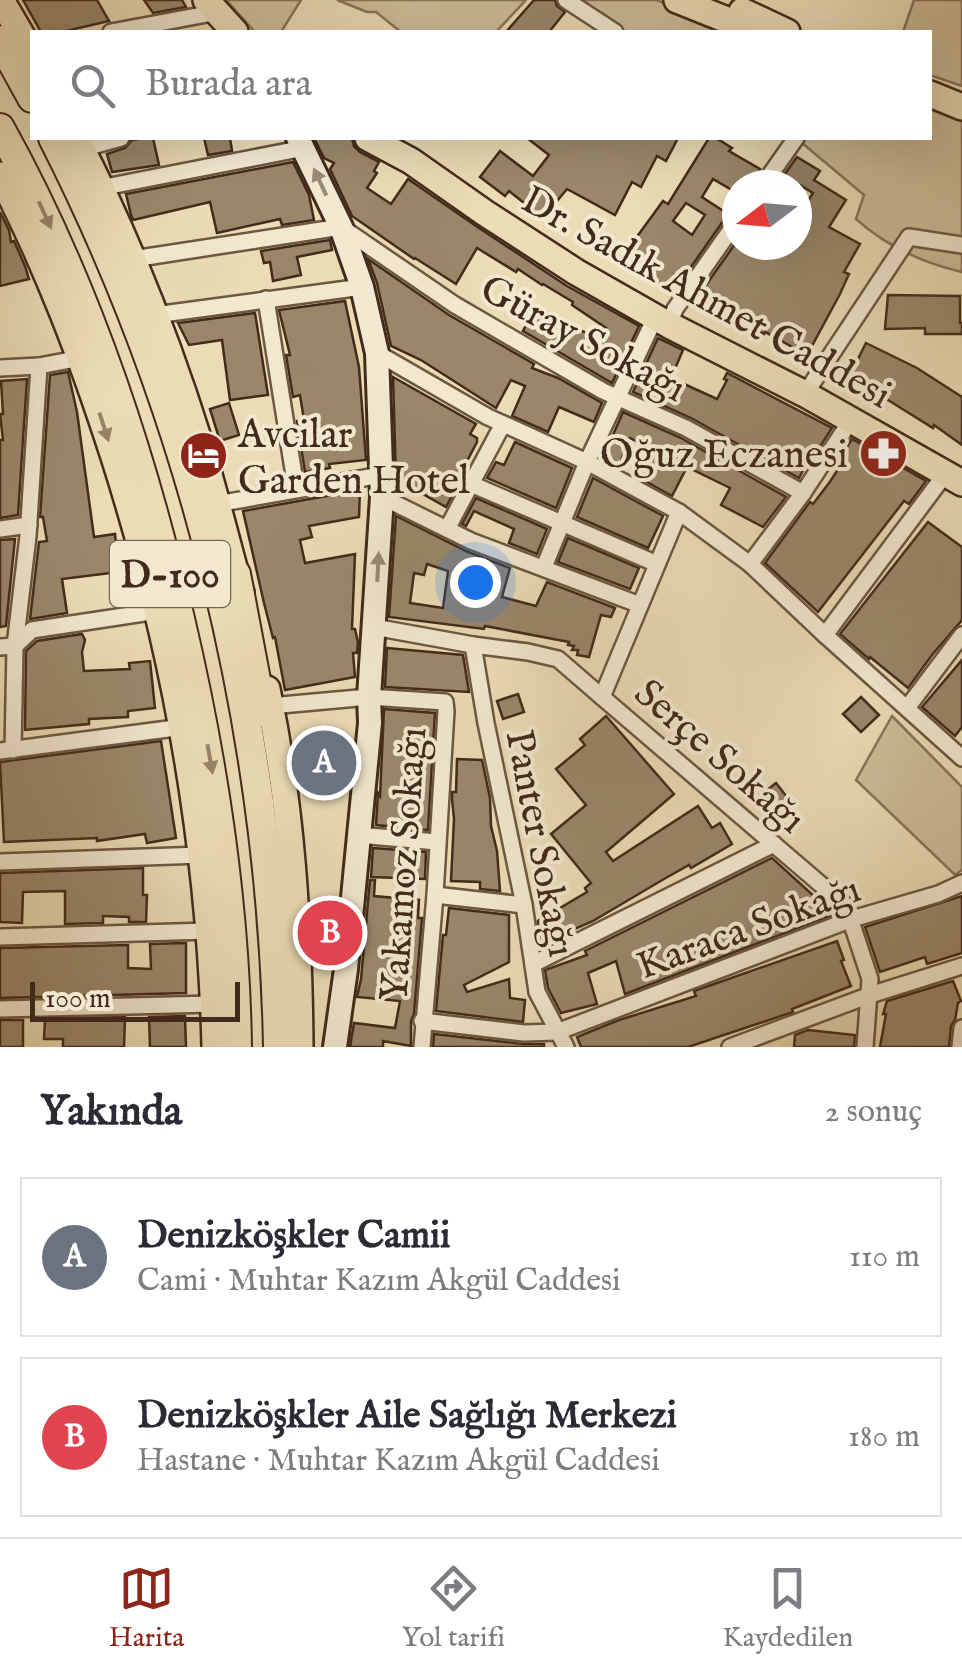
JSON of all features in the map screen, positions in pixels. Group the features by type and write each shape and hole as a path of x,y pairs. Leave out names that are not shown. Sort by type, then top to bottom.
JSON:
{"highway":[{"path":"0,40 30,94"},
{"name":"D-100","path":"0,128 41,206 87,313 137,456 162,543 192,669 218,806 237,1047"},
{"name":"D-100","path":"54,140 134,314 208,547 256,784 273,936 278,1047"},
{"path":"236,574 278,816 288,980 287,1047"}],"main road":[{"path":"1,0 30,47"},
{"path":"678,0 746,30"},
{"path":"720,0 784,30"},
{"path":"212,6 233,30"},
{"path":"932,95 962,107"},
{"name":"Dr. Sadık Ahmet Caddesi","path":"372,140 411,161 576,272 954,478"},
{"path":"79,143 155,315 198,440 258,647 284,784 292,854 300,1047"},
{"path":"0,175 8,206 56,292 81,358 133,518 157,612 183,726 202,856 215,1047"}],"street":[{"path":"566,0 612,30"},
{"path":"119,30 212,6"},
{"path":"79,143 104,140"},
{"path":"773,170 795,140"},
{"path":"100,188 301,143 341,227 362,286 377,353 381,486 370,723 346,969 334,1047"},
{"path":"133,259 341,227"},
{"name":"Güray Sokağı","path":"341,227 454,306 603,391 686,428 802,493"},
{"path":"806,394 908,237 962,245"},
{"path":"544,567 618,397 662,321 676,309 722,243"},
{"path":"155,315 362,286"},
{"path":"266,299 296,488"},
{"path":"377,353 503,424 587,462 679,512 750,564 962,758"},
{"path":"0,368 81,358"},
{"path":"39,366 29,524 7,646 7,750 183,726"},
{"path":"750,564 851,420"},
{"path":"447,529 503,424"},
{"path":"824,635 954,478"},
{"path":"471,484 657,564"},
{"path":"217,504 296,488 381,486 471,540 640,604"},
{"name":"Serçe Sokağı","path":"679,512 602,697 846,906 852,919"},
{"path":"0,529 29,524"},
{"path":"7,646 32,630 157,612"},
{"path":"374,627 558,660 602,697"},
{"path":"907,708 962,635"},
{"name":"Panter Sokağı","path":"473,645 538,992 566,1047"},
{"path":"270,706 369,698"},
{"name":"Yakamoz Sokağı","path":"369,698 444,702 446,711 422,1047"},
{"path":"358,835 437,842"},
{"path":"533,964 774,844"},
{"path":"0,862 202,856"},
{"name":"Karaca Sokağı","path":"557,1032 852,919 962,884"},
{"path":"435,895 524,906"},
{"path":"852,919 870,980 865,1047"},
{"path":"0,937 209,931"},
{"path":"730,1047 870,995 962,967"},
{"path":"0,1009 214,1004"},
{"path":"422,1021 524,1034 557,1032"},
{"path":"960,1047 962,1028"},
{"path":"777,1047 780,1030"}],"shaded area":[{"path":"226,0 301,0 282,30 253,30"},
{"path":"337,0 526,0 498,30 398,30 376,12"},
{"path":"554,0 657,0 726,30 601,30"},
{"path":"914,0 962,0 962,86 932,76 932,30 904,30"},
{"path":"932,109 962,121 962,272 906,252 868,229 856,219 864,195 802,143 932,140"},
{"path":"892,716 962,787 962,870 955,875 856,780"}],"building":[{"path":"23,0 97,0 109,21 71,30 40,30"},
{"path":"144,0 182,0 186,7 153,13"},
{"path":"534,0 555,0 565,12 551,30 508,30"},
{"path":"132,140 153,140 159,165 112,172 107,154 125,148"},
{"path":"204,140 230,140 232,151 208,155"},
{"path":"315,140 352,140 360,152 379,162 367,188 391,204 408,179 567,286 639,326 612,383 523,331 536,306 599,340 606,328 573,302 477,248 456,284 352,216 330,169 334,163 324,158"},
{"path":"530,140 677,140 666,161 657,156 641,187 632,182 615,215 567,189 543,218 509,191 505,196 480,177 500,151 533,176 549,155"},
{"path":"708,140 719,140 732,148 729,151 760,169 722,170 722,184 713,179 702,197 722,210 722,223 682,280 674,275 665,288 637,269 643,260 628,249 663,201 668,204","holes":["686,203 705,215 692,235 673,221"]},
{"path":"797,157 820,171 814,180 846,200 829,227 860,244 844,272 849,274 840,294 807,355 697,298 724,260 812,260 812,170 788,170"},
{"path":"293,162 309,195 314,220 282,225 280,219 217,233 210,202 133,220 131,215 126,194"},
{"path":"0,212 29,279 0,286"},
{"path":"330,240 332,250 297,257 301,275 273,281 270,262 264,263 261,251"},
{"path":"368,259 449,315 534,364 532,368 602,403 594,422 559,407 548,432 512,416 525,386 511,380 496,408 421,360 391,346"},
{"path":"888,295 960,296 962,334 925,334 925,328 885,329"},
{"path":"345,301 359,367 366,460 329,464 330,468 305,472 297,421 304,420 300,395 293,397 286,355 290,355 279,310"},
{"path":"255,313 268,395 230,400 222,340 189,345 178,323"},
{"path":"658,338 683,350 671,378 717,399 727,373 832,428 819,448 816,446 799,478 691,418 633,392"},
{"path":"866,343 917,368 962,397 962,445 934,425 933,428 847,381"},
{"path":"68,372 94,537 115,534 119,572 62,579 67,613 30,619 39,542 47,541 40,517 50,375"},
{"path":"393,377 476,424 470,434 477,442 446,507 396,479"},
{"path":"27,379 18,515 0,518 1,381"},
{"path":"229,403 239,435 220,441 210,409"},
{"path":"623,412 681,438 786,497 763,527 721,505 730,488 687,467 672,496 638,477 651,449 630,438 619,466 603,458"},
{"path":"852,439 926,481 909,504 904,501 818,612 765,563 829,483 845,459 841,456"},
{"path":"515,442 572,468 556,508 487,478 496,462 504,465"},
{"path":"593,478 663,516 648,548 577,517"},
{"path":"360,490 359,517 309,526 312,537 300,540 305,563 355,554 355,677 285,690 243,511"},
{"path":"476,498 547,529 537,554 509,543 514,529 474,511 466,526 462,524"},
{"path":"396,516 510,568 502,597 536,606 547,582 615,608 611,617 601,615 589,657 577,655 578,650 572,650 574,646 569,642 485,626 484,629 389,617","holes":["427,564 448,571 443,608 410,603 414,573 424,575"]},
{"path":"928,522 962,547 962,620 908,688 840,634"},
{"path":"568,538 639,568 630,589 558,562"},
{"path":"15,539 6,626 0,627 0,540"},
{"path":"82,634 84,671 130,669 129,663 150,661 155,708 128,711 128,717 89,719 89,724 25,730 26,651 37,641"},
{"path":"387,648 463,655 469,692 385,687"},
{"path":"962,660 962,727 955,736 922,707"},
{"path":"518,694 524,712 503,719 497,701"},
{"path":"861,697 879,715 861,732 843,714"},
{"path":"384,709 435,713 428,830 376,825"},
{"path":"606,716 674,794 606,852 613,861 698,806 712,828 720,823 732,844 593,921 541,944 538,921 587,892 585,888 591,883 551,834 586,805 556,769 585,745 580,739"},
{"path":"330,731 351,759 350,769 318,794 297,768 296,758"},
{"path":"161,741 176,838 147,843 145,834 97,841 4,842 0,762"},
{"path":"457,759 482,760 500,891 480,889 480,882 451,881 452,792 456,792"},
{"path":"776,783 790,801 768,819 753,801"},
{"path":"373,848 426,852 425,879 371,877"},
{"path":"772,858 815,897 808,900 832,915 625,994 616,961 588,973 597,1004 561,1013 548,988 545,970 587,955 585,951"},
{"path":"143,868 146,922 103,916 103,923 65,924 65,891 23,892 22,923 0,922 0,873"},
{"path":"370,880 375,880 374,896 419,900 418,918 422,918 411,1046 383,1041 383,1047 350,1047 354,1023 395,1028 400,1001 357,997"},
{"path":"962,896 962,953 927,964 925,957 880,972 865,927"},
{"path":"317,907 337,909 334,938 315,936"},
{"path":"449,908 509,915 509,962 464,985 467,992 509,979 510,998 525,1000 523,1022 436,1011"},
{"path":"837,941 851,986 792,1009 793,1012 688,1047 581,1047 577,1037 696,996 694,991"},
{"path":"186,943 186,993 0,998 0,948 128,945 128,968 151,969 150,944"},
{"path":"953,981 961,1001 951,1026 949,1047 880,1047 887,1001"},
{"path":"185,1016 186,1047 150,1047 149,1017"},
{"path":"125,1017 124,1047 63,1047 63,1039 44,1039 45,1019"},
{"path":"0,1020 23,1020 23,1047 0,1047"},
{"path":"808,1030 855,1035 854,1047 794,1047 795,1035"},
{"path":"434,1034 544,1044 544,1047 433,1047"}],"place":[{"name":"Oğuz Eczanesi","path":"883,453"},
{"name":"Avcilar Garden Hotel","path":"203,456"},
{"name":"Denizköşkler Camii","path":"324,763"},
{"name":"Denizköşkler Aile Sağlığı Merkezi","path":"330,933"}]}
